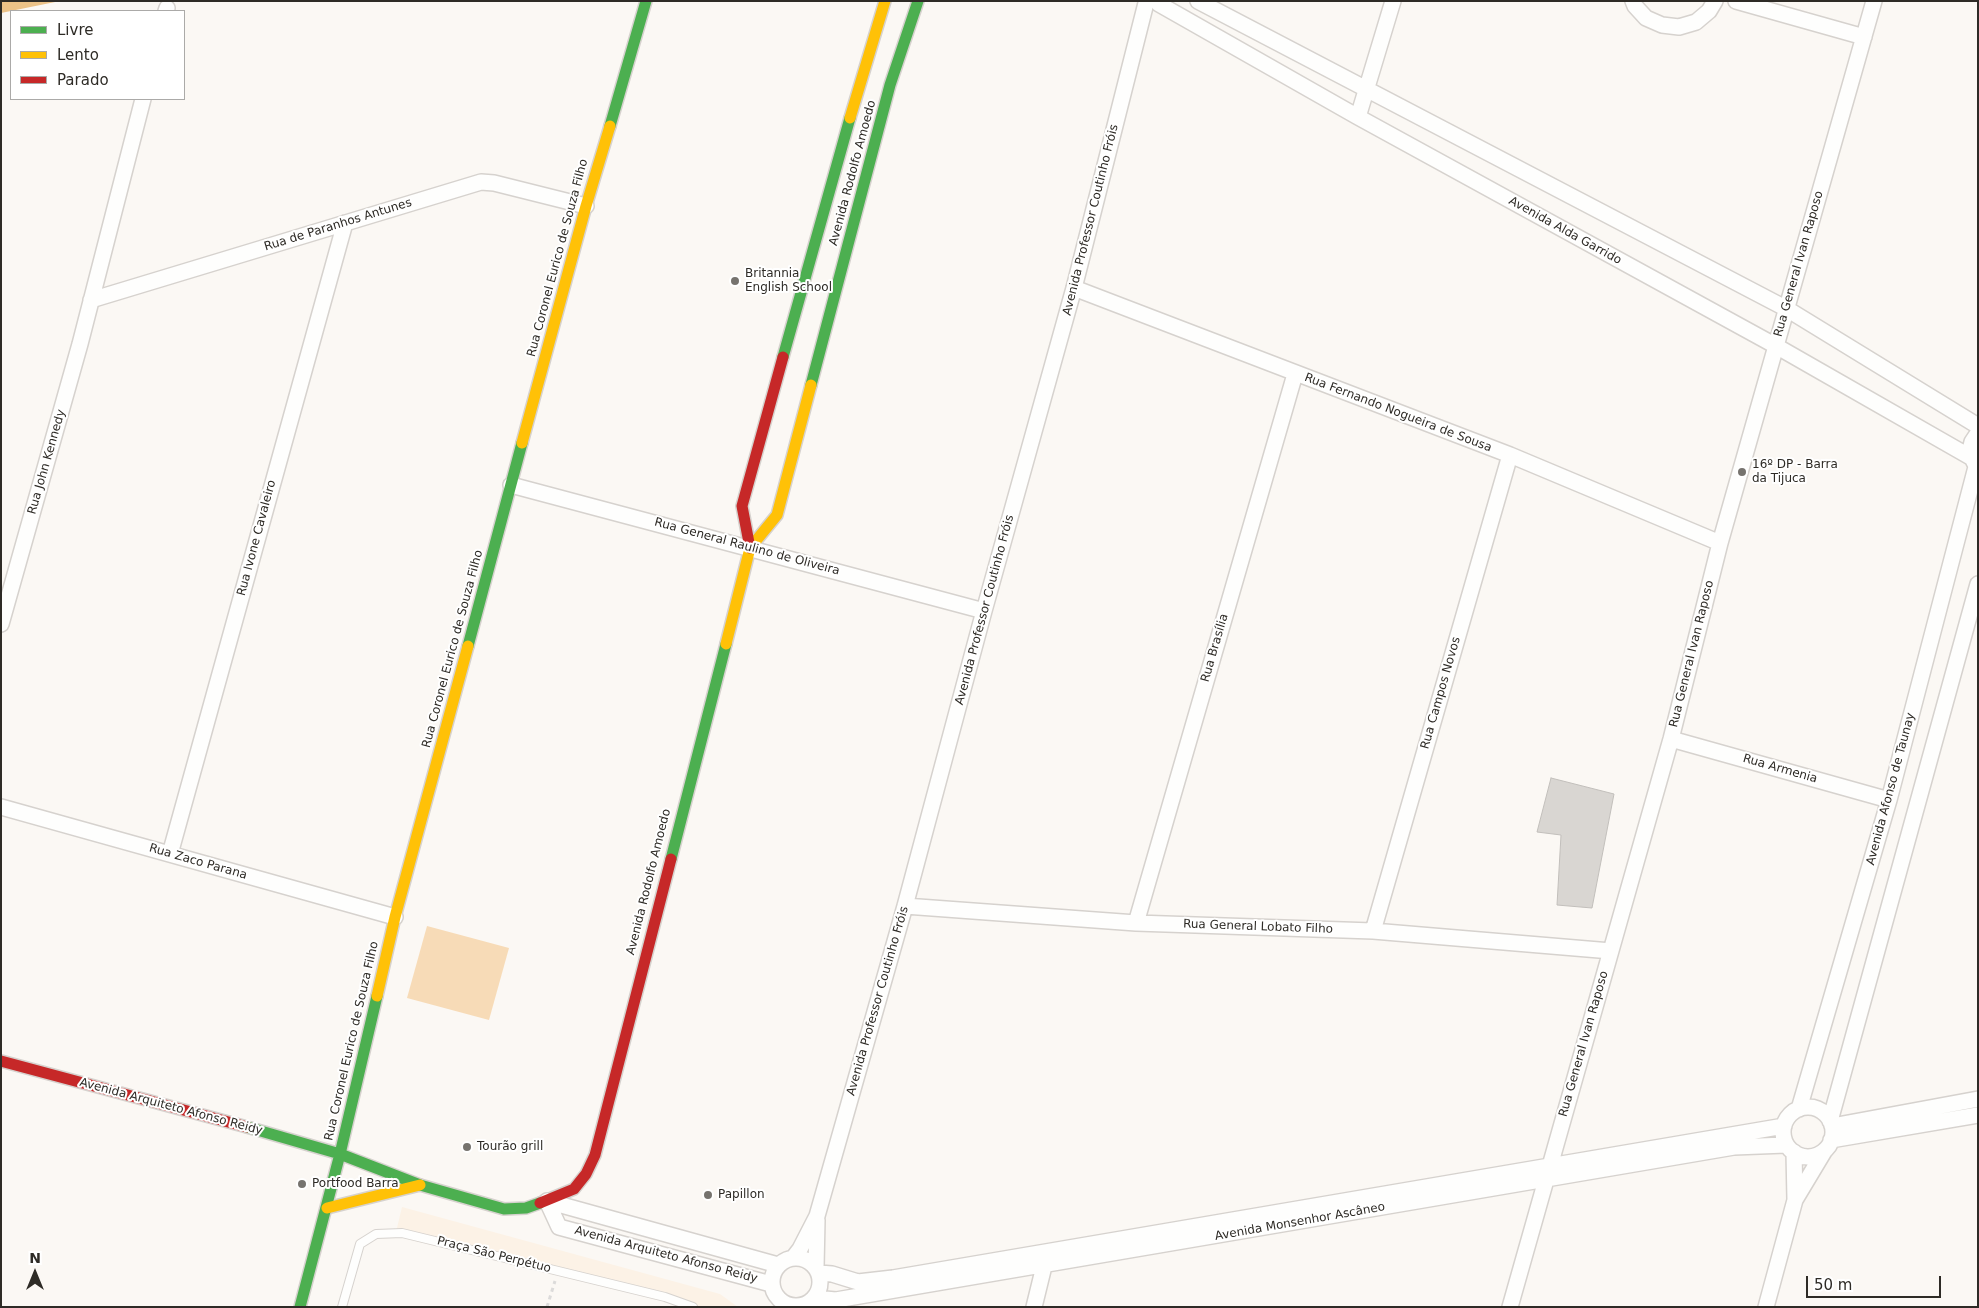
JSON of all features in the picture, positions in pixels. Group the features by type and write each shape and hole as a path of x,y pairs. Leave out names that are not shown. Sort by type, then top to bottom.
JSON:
{"street":[{"name":"Rua Coronel Eurico de Souza Filho","path":"300,1307 327,1208 395,917 586,206 646,1"},
{"name":"Avenida Rodolfo Amoedo","path":"750,548 742,506 860,77 885,1"},
{"name":"Avenida Rodolfo Amoedo","path":"547,1202 574,1189 586,1174 595,1155 750,548 777,515 890,86 918,1"},
{"path":"1198,1 1787,309 1978,426"},
{"path":"1358,117 1393,1"},
{"path":"1633,1 1634,6 1646,18 1662,25 1679,27 1696,22 1709,11 1715,1"},
{"path":"1736,1 1864,37"},
{"name":"Rua General Ivan Raposo","path":"1510,1307 1671,739 1720,543 1874,1"},
{"name":"Avenida Alda Garrido","path":"1153,2 1358,117 1776,346 1975,464"},
{"name":"Avenida Professor Coutinho Fróis","path":"793,1258 800,1249 817,1216 905,906 984,611 1153,2"},
{"path":"860,77 890,86"},
{"name":"Rua John Kennedy","path":"1,624 80,344 143,100"},
{"name":"Rua de Paranhos Antunes","path":"91,300 480,182 494,183 586,206"},
{"name":"Rua Ivone Cavaleiro","path":"170,854 345,223"},
{"name":"Rua Fernando Nogueira de Sousa","path":"1074,288 1510,456 1720,543"},
{"name":"Rua Brasília","path":"1136,923 1295,374"},
{"name":"Avenida Afonso de Taunay","path":"1799,1109 1889,800 1975,464 1972,442 1978,433"},
{"name":"Rua Campos Novos","path":"1373,931 1510,456"},
{"name":"Rua General Raulino de Oliveira","path":"511,485 984,611"},
{"path":"1766,1307 1795,1200 1830,1134 1978,584"},
{"name":"Rua Armenia","path":"1671,739 1889,800"},
{"name":"Rua Zaco Parana","path":"1,807 395,917"},
{"name":"Rua General Lobato Filho","path":"905,906 1136,923 1373,931 1611,951"},
{"name":"Avenida Arquiteto Afonso Reidy","path":"1,1061 253,1128 340,1154"},
{"path":"1790,1148 1801,1156 1810,1157 1818,1154 1830,1134 1978,1099"},
{"path":"1795,1200 1790,1148 1783,1133 1784,1126 1792,1113 1808,1107 1817,1109 1824,1114 1830,1134"},
{"path":"1830,1134 1978,1115"},
{"name":"Avenida Monsenhor Ascâneo","path":"805,1303 836,1300 1550,1165 1784,1126"},
{"name":"Avenida Monsenhor Ascâneo","path":"817,1271 858,1282 874,1281 1046,1259 1734,1148 1790,1148"},
{"path":"340,1154 420,1185"},
{"name":"Avenida Arquiteto Afonso Reidy","path":"327,1208 420,1185 504,1209 526,1208 547,1202 778,1265"},
{"name":"Avenida Arquiteto Afonso Reidy","path":"547,1202 559,1227 771,1284"},
{"name":"Avenida Professor Coutinho Fróis","path":"817,1216 817,1271"},
{"path":"793,1258 806,1260 817,1271 820,1286 805,1303 793,1306 778,1299 773,1292 771,1284 774,1271 778,1265 793,1258"},
{"path":"1034,1307 1046,1259"}],"lane":[{"name":"Praça São Perpétuo","path":"342,1307 360,1244 376,1234 402,1233 665,1297 693,1307"}],"path":[{"name":"Praça São Perpétuo","path":"546,1277 556,1279 547,1307"}],"shaded area":[{"path":"1,1 60,1 10,10 1,13"},
{"path":"427,926 509,948 489,1020 407,998"},
{"path":"402,1207 720,1294 738,1307 688,1307 395,1236"}],"building":[{"path":"1551,778 1614,794 1592,908 1557,905 1561,835 1537,832"}],"traffic: fast":[{"path":"610,126 646,1"},
{"path":"811,385 890,85 918,1"},
{"path":"783,357 850,118"},
{"path":"468,646 522,443"},
{"path":"671,859 726,644"},
{"path":"300,1307 340,1154 377,996"},
{"path":"247,1127 340,1154 420,1185 504,1209 526,1208 540,1203"}],"traffic: slow":[{"path":"850,118 885,1"},
{"path":"522,443 586,206 610,126"},
{"path":"726,644 750,548 777,515 811,385"},
{"path":"377,996 395,917 468,646"},
{"path":"327,1208 420,1185"}],"traffic: jam":[{"path":"750,548 742,506 783,357"},
{"path":"540,1203 574,1189 586,1174 595,1155 671,859"},
{"path":"1,1061 247,1127"}],"place":[{"name":"Britannia English School","path":"735,281"},
{"name":"16º DP - Barra da Tijuca","path":"1742,472"},
{"name":"Tourão grill","path":"467,1147"},
{"name":"Portfood Barra","path":"302,1184"},
{"name":"Papillon","path":"708,1195"}]}
